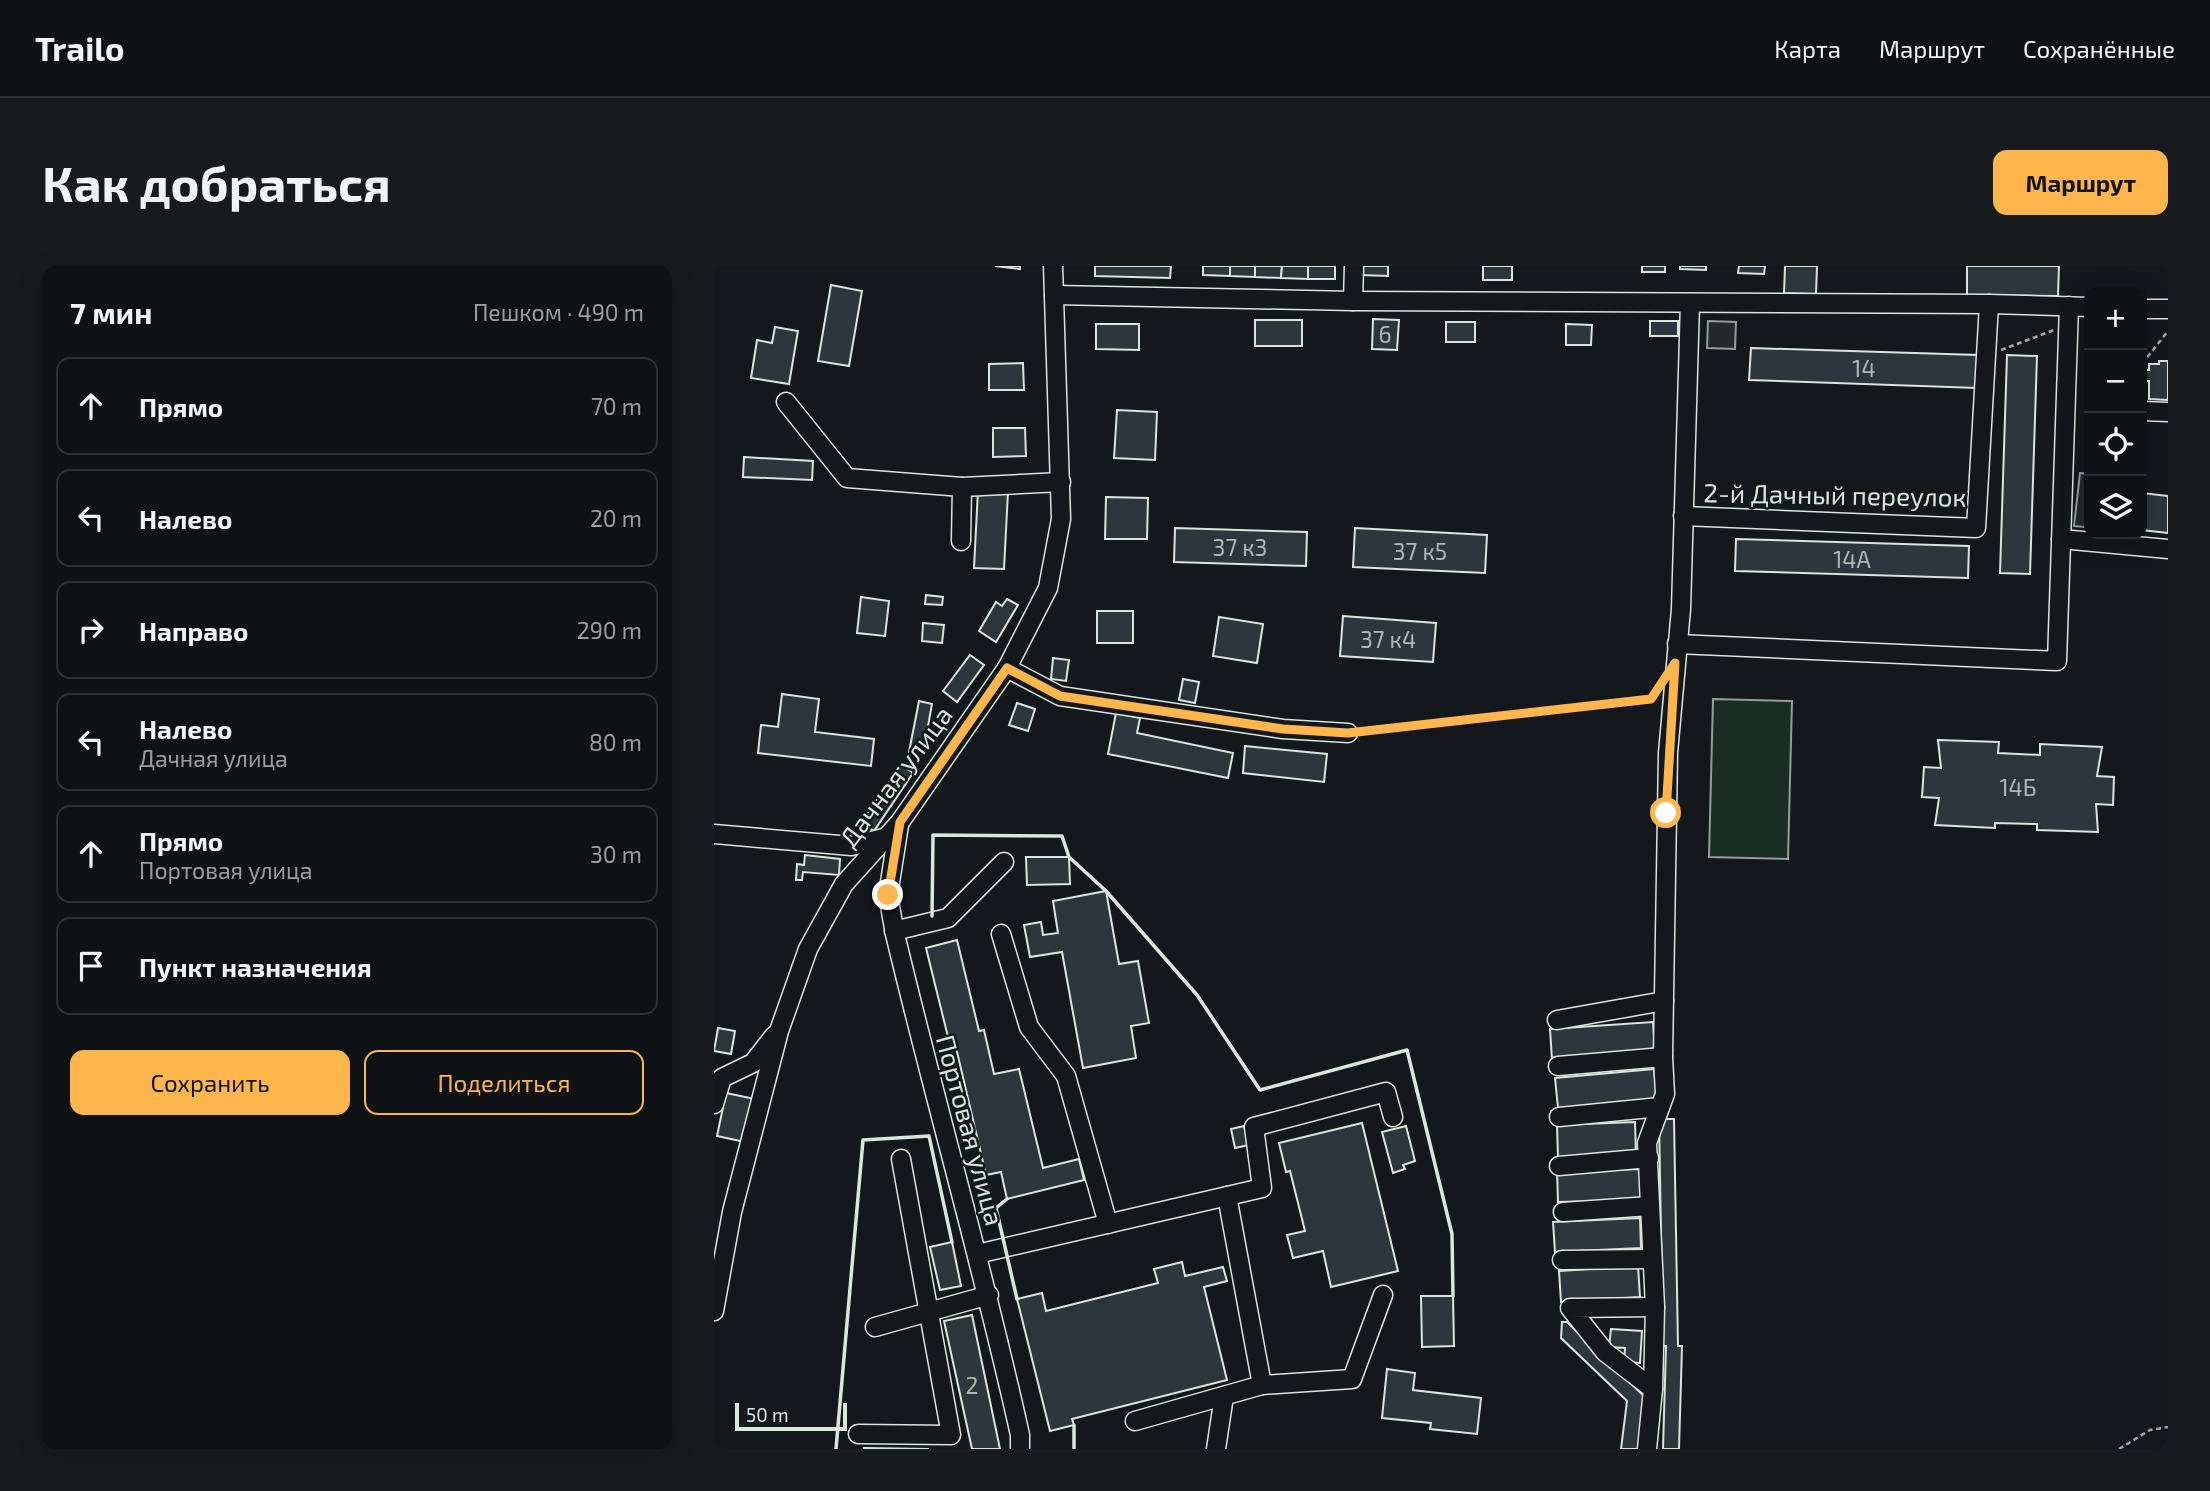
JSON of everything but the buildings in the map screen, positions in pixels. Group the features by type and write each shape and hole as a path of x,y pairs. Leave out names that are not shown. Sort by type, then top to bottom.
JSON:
{"street":[{"name":"Дачная улица","path":"714,1311 732,1212 779,1031 808,949 844,884 900,822 1007,668 1048,588 1061,519 1054,266"},
{"path":"1353,301 1354,266"},
{"path":"1054,295 1353,301 2084,307"},
{"path":"1647,1449 1653,1389 1655,1307 1650,1259 1647,1143 1665,1094 1663,1057 1668,753 1677,644 1690,303"},
{"name":"2-й Дачный переулок","path":"1683,516 1976,528 1989,304"},
{"path":"1677,644 2057,661 2069,306"},
{"path":"2147,309 2168,309"},
{"path":"786,402 847,478 962,487 1061,482"},
{"path":"2147,411 2168,412"},
{"path":"961,541 962,487"},
{"path":"2061,539 2168,549"},
{"path":"1007,668 1060,696 1283,729 1348,733"},
{"name":"Портовая улица","path":"900,822 888,895 894,930 957,1188 989,1295 1020,1435 1020,1449"},
{"path":"714,834 851,846 888,837"},
{"path":"894,930 948,918 1004,862"},
{"path":"1001,934 1029,1027 1066,1076 1108,1224"},
{"path":"1557,1020 1664,1001"},
{"path":"714,1104 722,1078 753,1063 779,1031"},
{"path":"1558,1066 1663,1057"},
{"path":"977,1254 1262,1188 1254,1127 1386,1092 1393,1116"},
{"path":"1559,1117 1660,1107"},
{"path":"1559,1166 1649,1158"},
{"path":"858,1434 951,1435 926,1312 901,1159"},
{"path":"1227,1196 1262,1385"},
{"path":"1563,1212 1650,1206"},
{"path":"1562,1261 1650,1259"},
{"path":"875,1327 989,1295"},
{"path":"1135,1421 1262,1385 1352,1379 1383,1295"},
{"path":"1653,1389 1605,1352 1570,1308 1655,1307"},
{"path":"1216,1449 1224,1396"}],"path":[{"path":"1986,356 2057,328"},
{"path":"2147,358 2168,331"},
{"path":"1348,733 1651,699 1675,663"},
{"path":"2119,1449 2150,1430 2168,1427"}],"green space":[{"path":"1713,699 1792,701 1788,859 1709,857"}],"shaded area":[{"path":"1708,321 1736,322 1735,349 1707,348"},
{"path":"2080,473 2084,473 2084,527 2074,526"}],"wall":[{"path":"932,916 933,835 1062,836 1069,857 1106,891 1197,995 1260,1090 1407,1050 1452,1234 1453,1296"},
{"path":"836,1449 863,1140 929,1136 952,1242"},
{"path":"1007,1199 996,1208 1017,1299"},
{"path":"1074,1425 1074,1449"}],"route":[{"path":"888,895 900,822 1007,668 1060,696 1283,729 1348,733 1651,699 1675,663 1666,813"}]}
